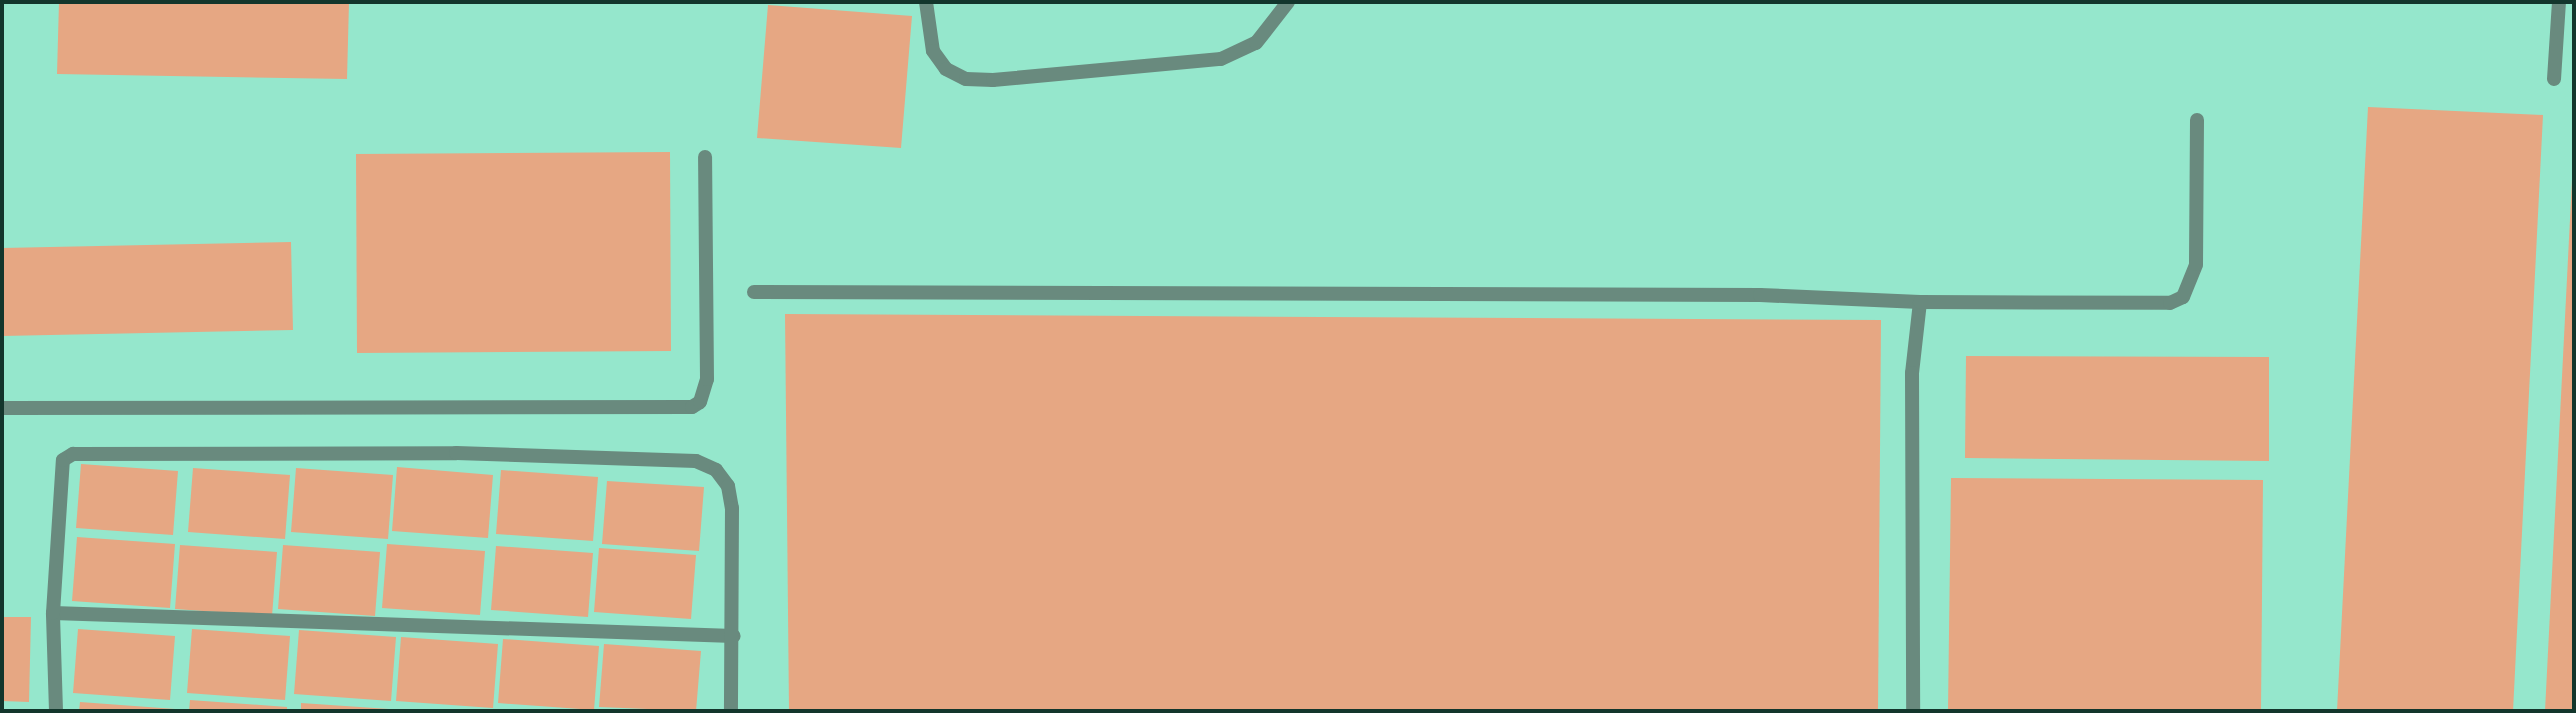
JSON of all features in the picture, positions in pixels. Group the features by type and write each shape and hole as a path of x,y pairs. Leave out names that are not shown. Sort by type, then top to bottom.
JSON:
{"street":[{"path":"926,2 933,51 946,69 966,79 993,80 1221,59 1256,43 1288,2"},
{"path":"2554,79 2558,2"},
{"path":"754,292 1746,295 1920,302 2170,303 2183,297 2196,264 2197,120"},
{"path":"2,408 692,407 700,402 707,379 705,157"},
{"path":"1913,711 1912,373 1920,302"},
{"path":"56,711 53,613 63,460 73,454 456,453 683,460 716,470 728,486 734,636 731,711"},
{"path":"53,613 734,636"}],"building":[{"path":"59,2 349,2 347,79 57,74"},
{"path":"768,5 912,16 901,148 757,138"},
{"path":"2368,107 2543,115 2513,711 2337,711"},
{"path":"670,152 671,351 357,353 356,154"},
{"path":"2572,180 2574,711 2545,711"},
{"path":"291,242 293,330 2,336 2,248"},
{"path":"785,314 1881,320 1878,711 789,711"},
{"path":"1966,356 2269,357 2269,461 1965,458"},
{"path":"81,464 178,471 173,535 76,528"},
{"path":"397,467 493,475 488,538 392,531"},
{"path":"193,468 290,475 285,539 188,532"},
{"path":"296,468 393,475 388,539 291,532"},
{"path":"501,470 598,477 593,541 496,534"},
{"path":"1951,478 2263,480 2261,711 1948,711"},
{"path":"607,481 704,487 699,551 602,544"},
{"path":"77,537 175,544 170,608 72,601"},
{"path":"387,544 485,551 480,615 382,608"},
{"path":"180,545 277,552 272,616 175,609"},
{"path":"283,545 380,552 375,616 278,609"},
{"path":"496,546 593,553 588,617 491,610"},
{"path":"599,548 696,555 691,619 594,612"},
{"path":"2,617 31,617 29,702 2,701"},
{"path":"78,629 175,636 170,700 73,693"},
{"path":"192,629 290,636 285,700 187,693"},
{"path":"299,630 396,637 391,701 294,694"},
{"path":"401,637 498,644 493,708 396,701"},
{"path":"503,639 599,646 594,710 498,703"},
{"path":"604,644 701,651 696,711 599,707"},
{"path":"190,700 287,707 287,711 189,711"},
{"path":"80,702 175,709 175,711 79,711"},
{"path":"301,703 389,709 301,711"}]}
